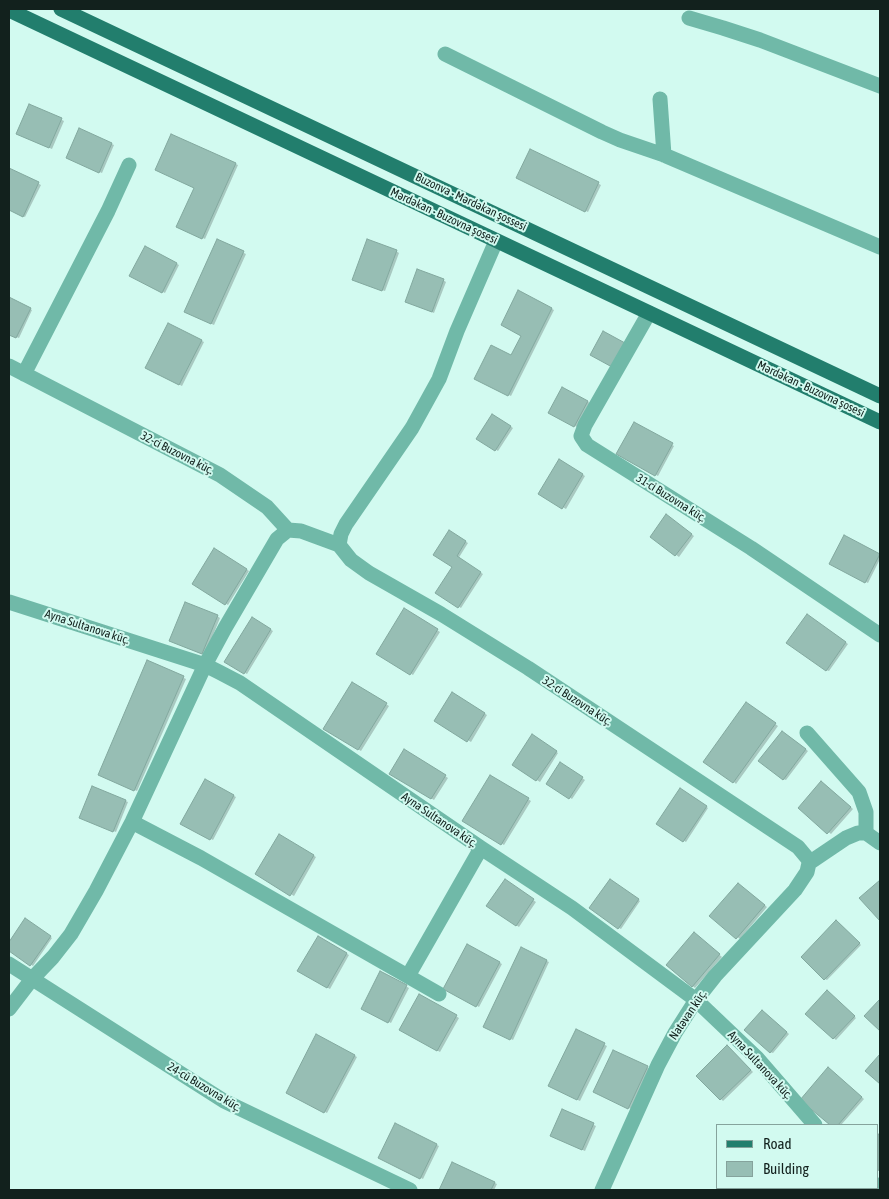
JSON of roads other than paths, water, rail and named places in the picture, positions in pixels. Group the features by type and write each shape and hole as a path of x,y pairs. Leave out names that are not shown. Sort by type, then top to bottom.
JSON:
{"main road":[{"name":"Buzonva - Mərdəkan şossesi","path":"61,9 880,396"},
{"name":"Mərdəkan - Buzovna şosesi","path":"9,10 880,422"}],"street":[{"path":"690,18 760,40 880,86"},
{"path":"445,54 620,140 664,155 880,247"},
{"path":"660,99 664,155"},
{"path":"24,374 108,211 129,165"},
{"path":"339,545 341,534 346,524 412,428 439,379 457,331 496,241"},
{"name":"31-ci Buzovna küç.","path":"649,313 585,425 581,436 587,445 750,548 880,635"},
{"name":"32-ci Buzovna küç.","path":"9,366 220,475 267,507 288,530 301,531 339,545 350,560 369,573 441,614 528,668 790,842 804,853 810,864"},
{"path":"9,1009 71,934 132,822 205,665 277,539 288,530"},
{"name":"Ayna Sultanova küç.","path":"9,602 205,665 240,683 572,908 696,1000 757,1058 814,1124"},
{"path":"807,733 859,792 866,812 866,833"},
{"path":"132,822 201,858 440,994"},
{"path":"810,864 846,838 858,833 866,833 880,843"},
{"path":"408,976 481,848"},
{"name":"Natəvan küç.","path":"602,1190 658,1065 696,1000 715,976 795,890 810,864"},
{"name":"24-cü Buzovna küç.","path":"9,964 224,1101 410,1190"}]}
